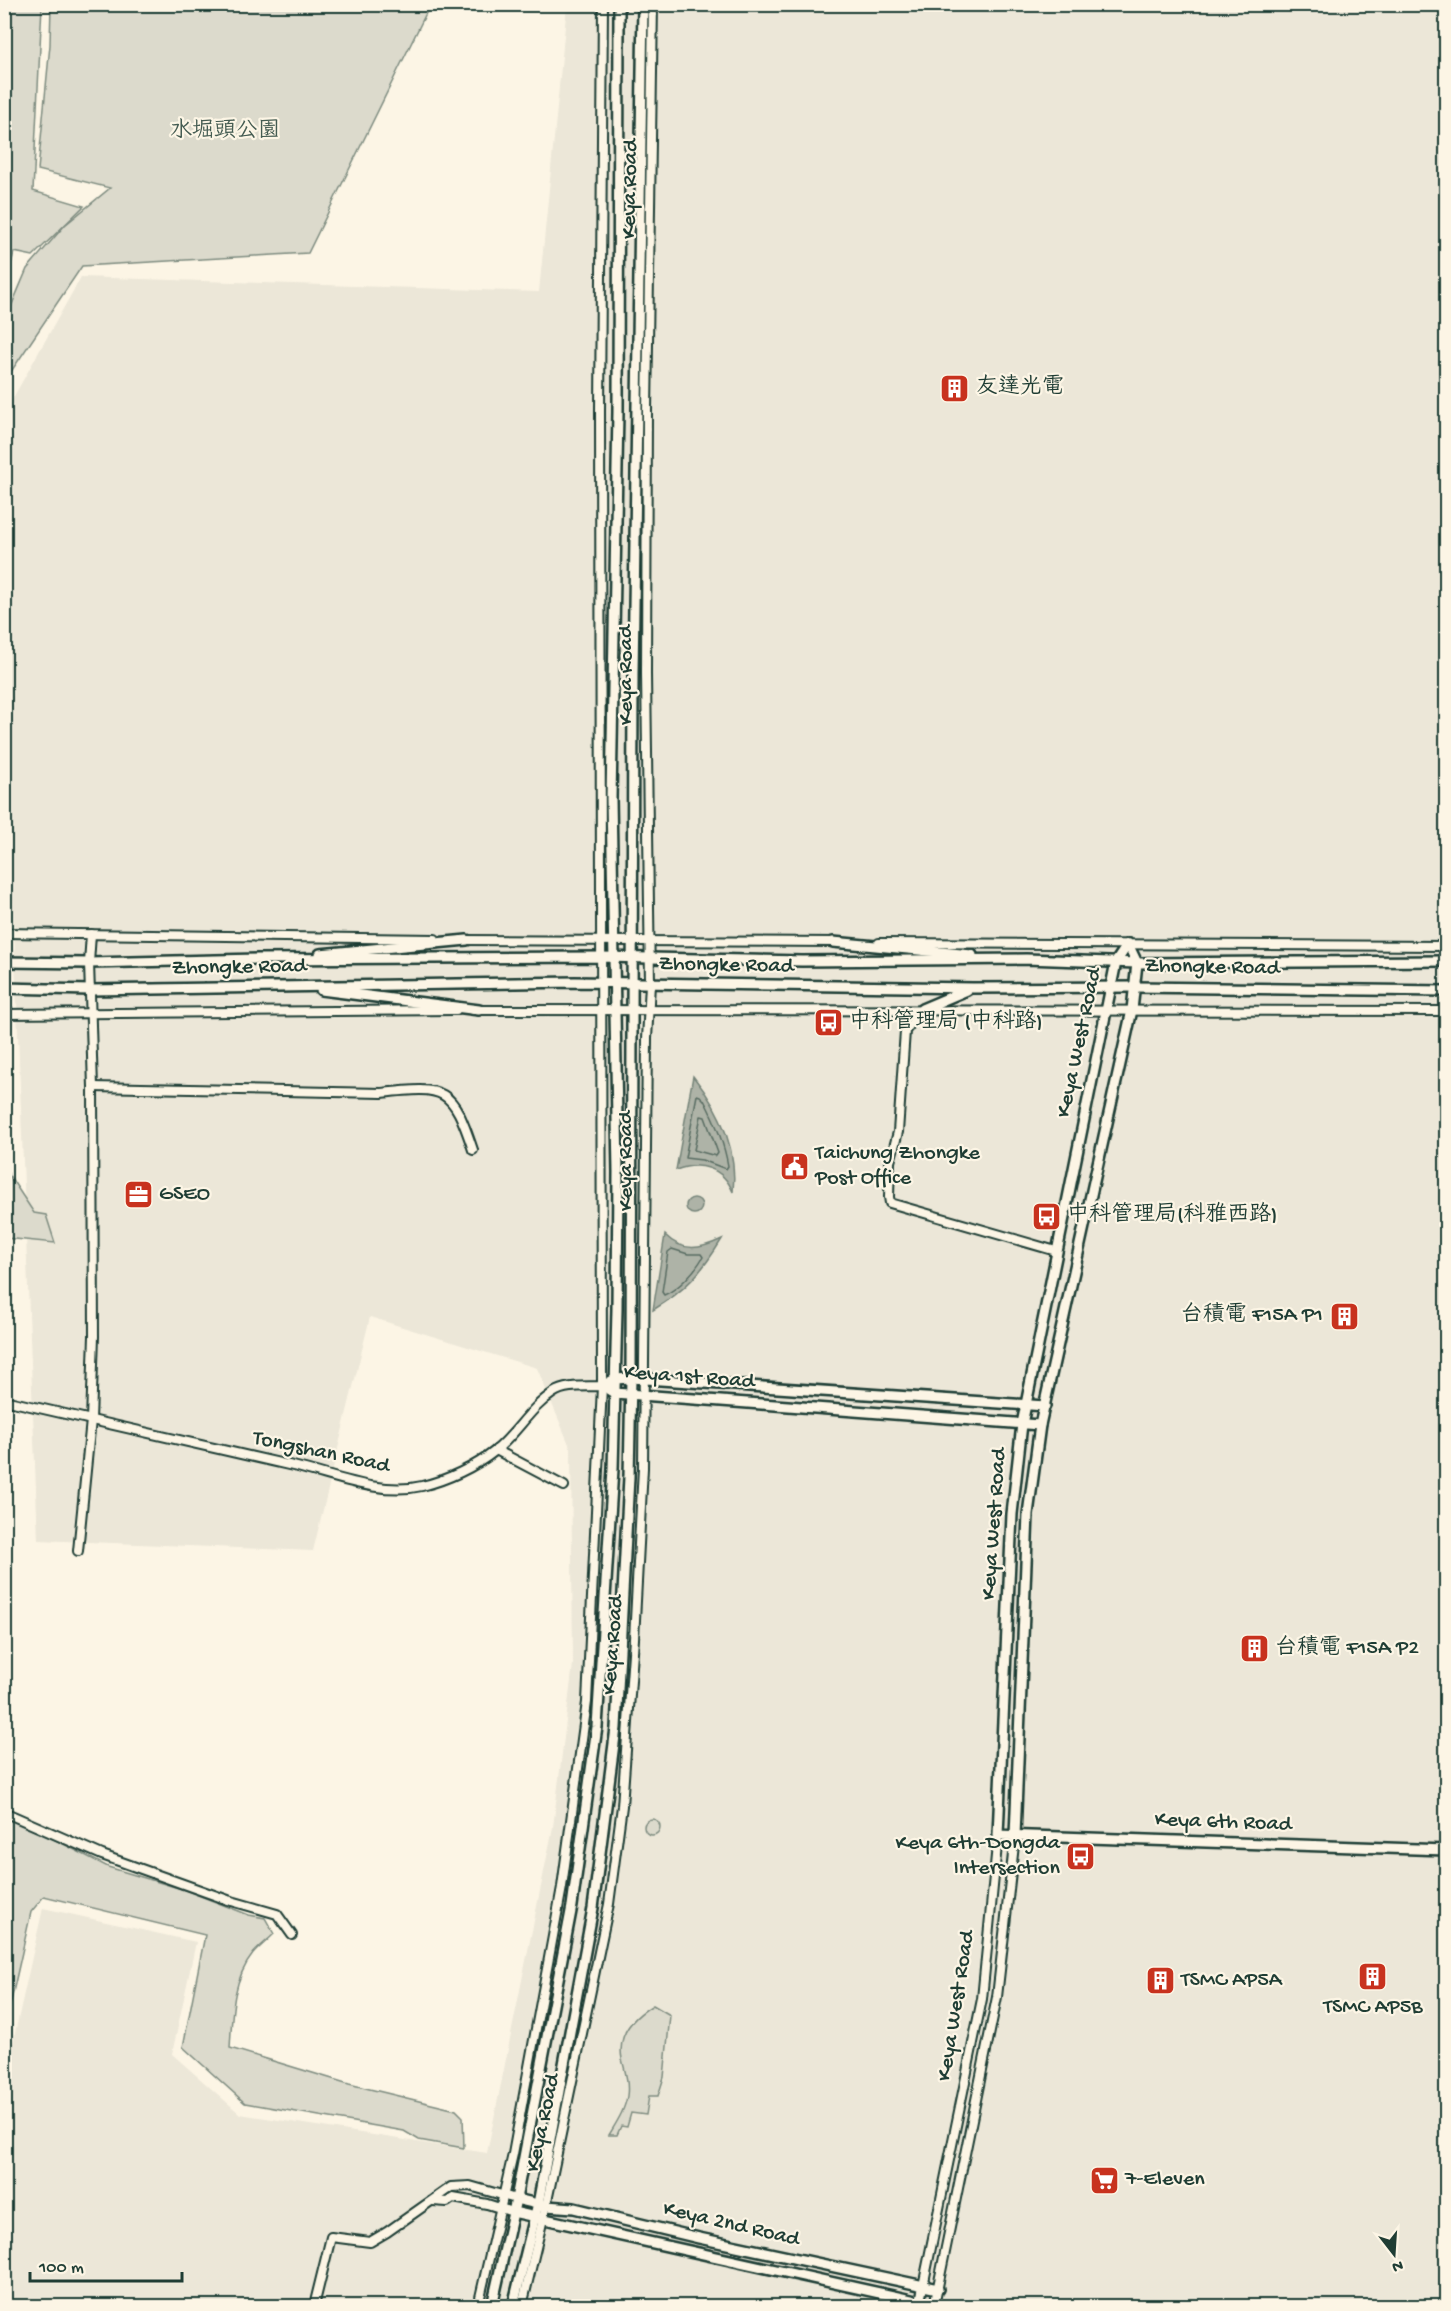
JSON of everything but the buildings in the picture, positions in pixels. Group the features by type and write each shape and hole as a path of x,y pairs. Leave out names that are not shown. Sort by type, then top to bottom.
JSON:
{"street":[{"name":"Keya Road","path":"478,2307 513,2154 562,1887 587,1702 602,1386 600,412 603,4"},
{"name":"Keya Road","path":"492,2307 516,2199 572,1906 597,1727 613,1469 618,1309 615,958 611,799 618,412 619,4"},
{"name":"Keya Road","path":"542,2205 593,1908 616,1728 629,1477 631,940 643,4"},
{"name":"Keya Road","path":"522,2307 539,2218 609,1904 622,1806 644,1468 647,1039 651,984 646,651 653,4"},
{"name":"Zhongke Road","path":"4,933 467,940 1446,946"},
{"path":"78,1551 91,1420 94,1336 93,1086 89,963 91,934"},
{"path":"258,959 467,940"},
{"path":"833,942 1026,960"},
{"name":"Keya West Road","path":"919,2304 982,1999 998,1835 1012,1514 1022,1424 1116,962 1128,944"},
{"name":"Keya West Road","path":"934,2306 997,1997 1015,1836 1029,1514 1040,1425 1132,1010 1137,963 1128,944"},
{"name":"Zhongke Road","path":"4,962 602,957 1137,963 1446,962"},
{"name":"Zhongke Road","path":"4,988 90,990 615,983 1446,992"},
{"path":"289,986 479,1010"},
{"path":"973,988 922,1009 905,1031 898,1132 890,1162 890,1203 1056,1251"},
{"name":"Zhongke Road","path":"4,1014 922,1009 1446,1011"},
{"path":"93,1086 382,1093 417,1089 437,1091 452,1101 473,1150"},
{"name":"Keya 1st Road","path":"602,1386 615,1379 631,1378 1045,1407"},
{"name":"Keya 1st Road","path":"602,1386 614,1393 1040,1425"},
{"name":"Tongshan Road","path":"4,1400 368,1485 397,1488 421,1487 455,1475 496,1450 530,1413 554,1392 567,1388 602,1386"},
{"path":"496,1450 564,1486"},
{"path":"4,1812 102,1855 228,1900 277,1914 292,1935"},
{"name":"Keya 6th Road","path":"998,1835 1446,1850"},
{"path":"314,2307 331,2237 370,2242 451,2187 470,2186 516,2199"},
{"path":"433,2201 447,2202 453,2198 513,2212"},
{"name":"Keya 2nd Road","path":"516,2199 542,2205 574,2208 699,2238 938,2289"},
{"name":"Keya 2nd Road","path":"513,2212 934,2306"},
{"name":"Keya Road","path":"513,2307 539,2218"}],"shaded area":[{"path":"567,5 1446,5 1446,2306 5,2306 5,2078 43,1908 196,1942 172,2054 240,2114 487,2153 553,1827 573,1664 571,1449 537,1368 370,1317 313,1551 38,1540 13,908 5,643 4,414 81,277 539,292"}],"green space":[{"path":"5,4 42,5 33,191 84,206 33,256 14,252 5,290"},
{"name":"水堀頭公園","path":"51,5 430,5 308,253 82,266 10,373 5,410 5,321 27,269 65,225 110,188 38,170 50,45"},
{"path":"5,1169 34,1213 46,1215 55,1243 5,1238"},
{"path":"5,1818 13,1818 108,1867 185,1890 249,1915 265,1918 274,1934 253,1954 241,1975 234,1999 230,2048 349,2084 456,2110 463,2117 464,2148 419,2140 404,2131 245,2103 183,2047 205,1935 44,1896 31,1912 5,2028"},
{"path":"652,1819 660,1827 652,1835 644,1827"},
{"path":"653,2005 670,2015 664,2077 658,2096 649,2096 646,2115 631,2113 627,2127 621,2126 617,2135 609,2135 627,2096 627,2082 621,2050 624,2034 639,2015"}],"water":[{"path":"693,1076 711,1102 725,1130 733,1160 733,1192 723,1177 709,1168 693,1166 676,1170"},
{"path":"694,1198 702,1206 694,1214 686,1206"},
{"path":"665,1235 679,1245 692,1248 722,1239 692,1279 675,1295 653,1310"}],"place":[{"name":"友達光電","path":"955,388"},
{"name":"中科管理局 (中科路)","path":"828,1023"},
{"name":"Taichung Zhongke Post Office","path":"794,1167"},
{"name":"GSEO","path":"138,1195"},
{"name":"中科管理局(科雅西路)","path":"1046,1216"},
{"name":"台積電 F15A P1","path":"1344,1316"},
{"name":"台積電 F15A P2","path":"1254,1649"},
{"name":"Keya 6th-Dongda Intersection","path":"1081,1857"},
{"name":"TSMC AP5B","path":"1373,1976"},
{"name":"TSMC AP5A","path":"1160,1981"},
{"name":"7-Eleven","path":"1104,2180"}]}
